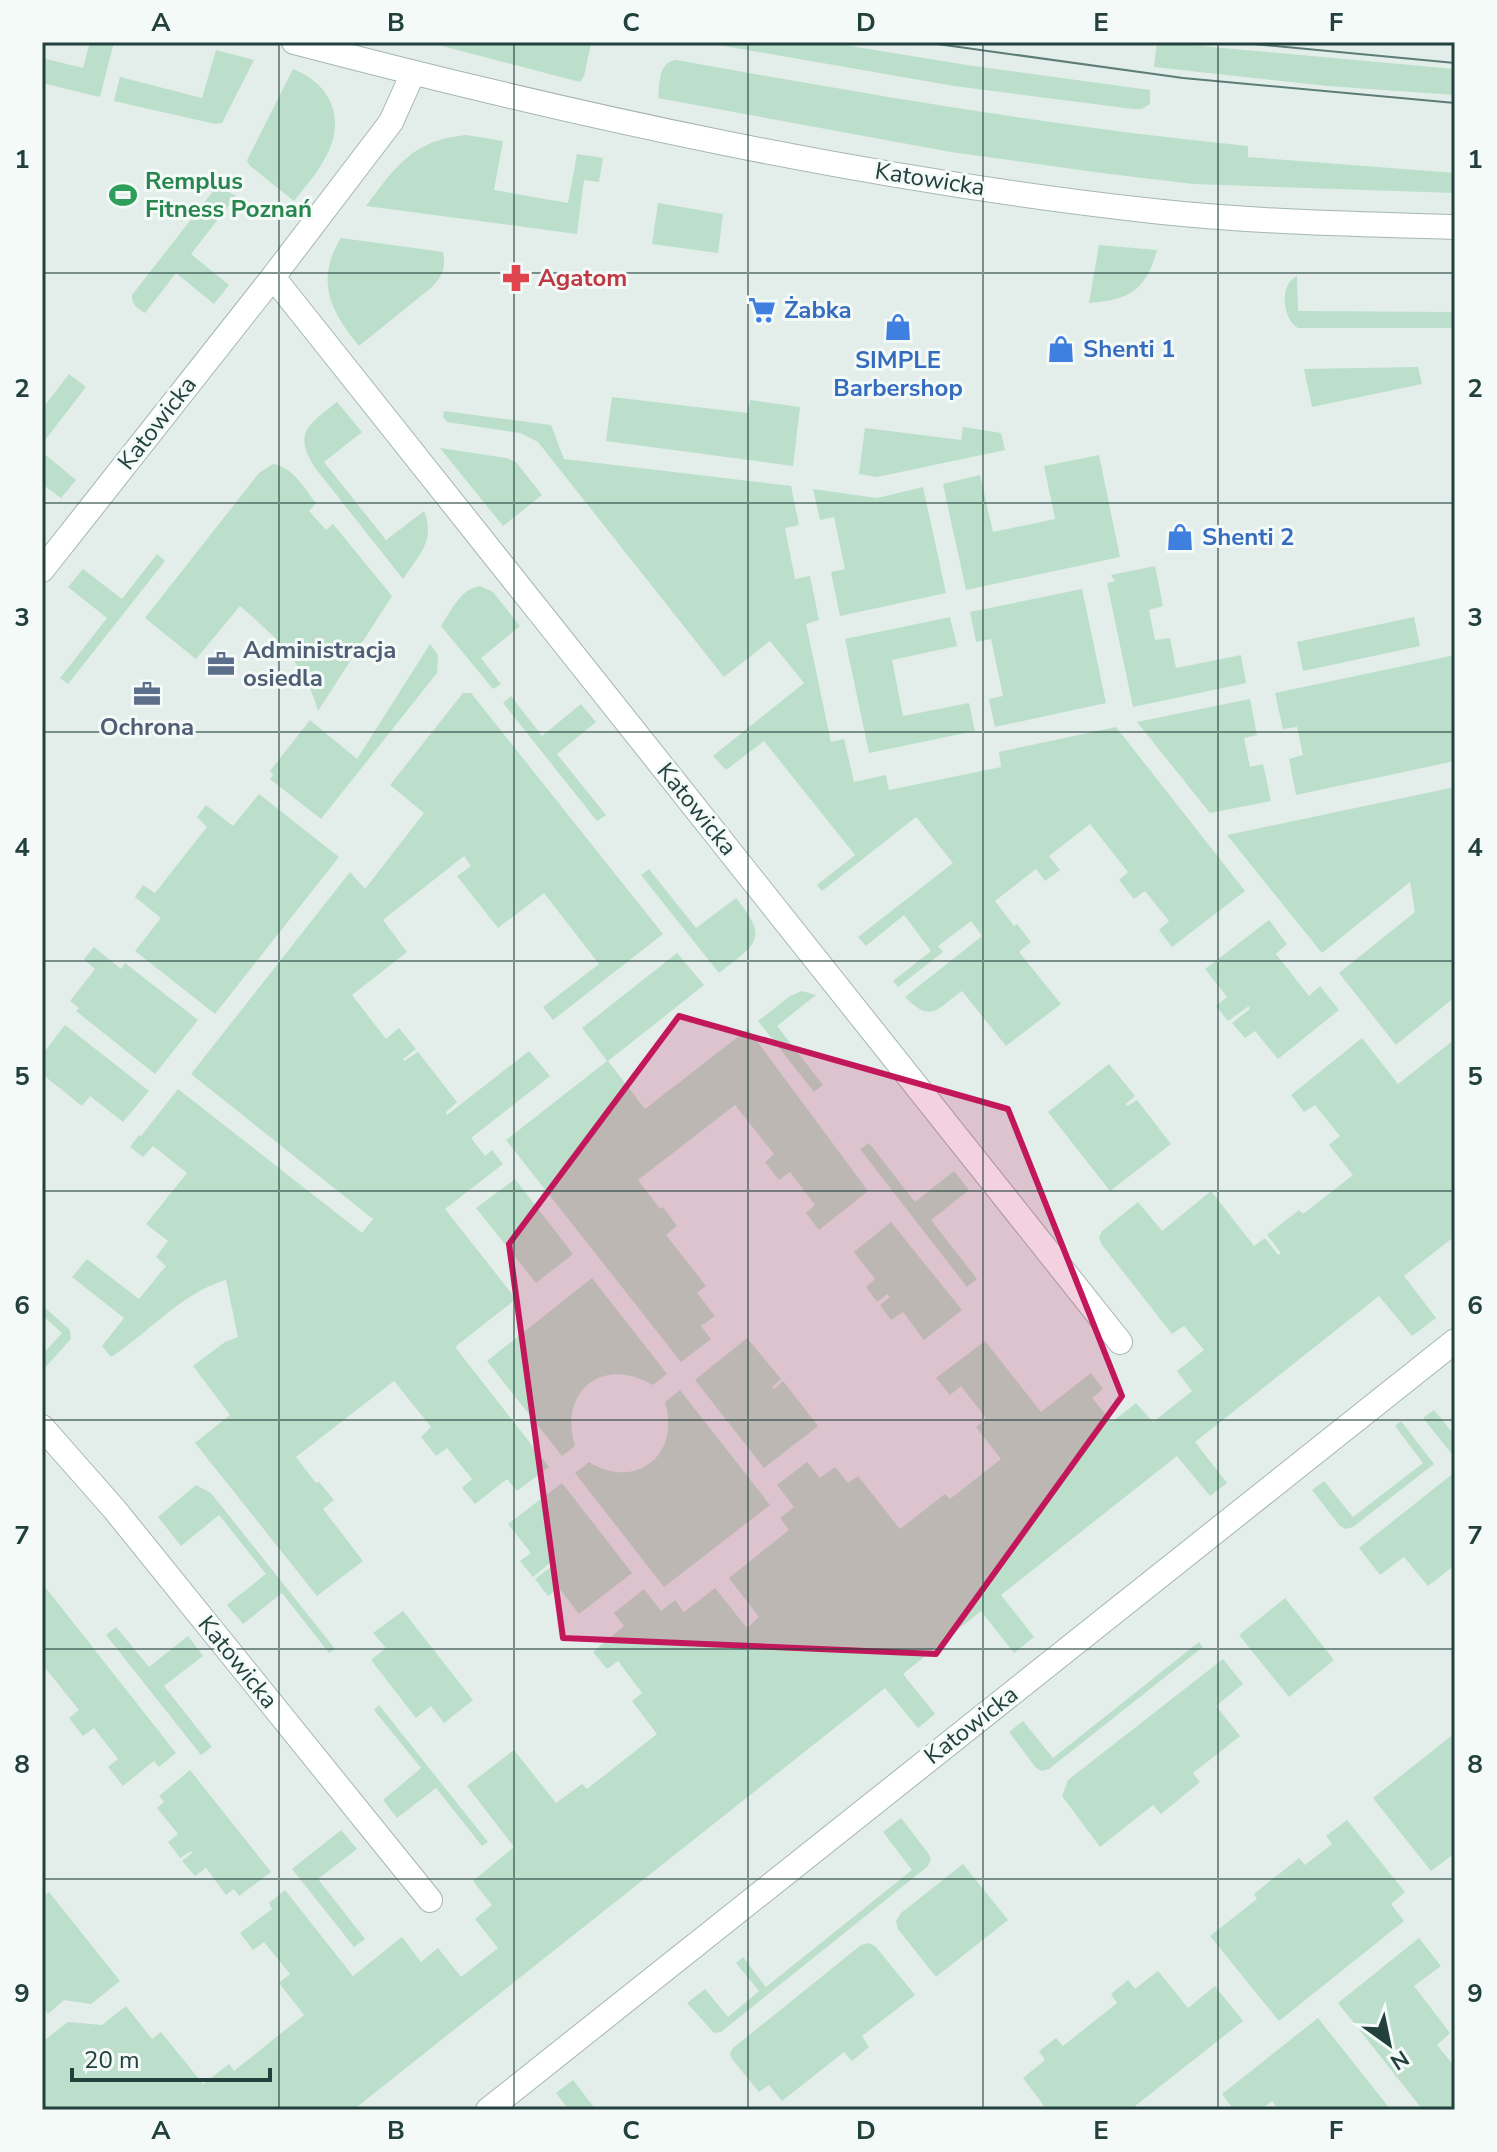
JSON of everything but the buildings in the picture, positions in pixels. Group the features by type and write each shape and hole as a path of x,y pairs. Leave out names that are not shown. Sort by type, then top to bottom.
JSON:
{"street":[{"name":"Katowicka","path":"294,42 630,125 853,167 1034,196 1171,213 1319,223 1455,227"},
{"name":"Katowicka","path":"42,570 391,122 413,73"},
{"name":"Katowicka","path":"273,277 1120,1342"},
{"name":"Katowicka","path":"488,2110 1455,1341"},
{"name":"Katowicka","path":"42,1427 115,1510 430,1900"}],"highlighted area":[{"path":"679,1016 1008,1109 1122,1396 936,1654 563,1638 509,1244"}],"green space":[{"path":"90,42 114,42 100,97 42,83 42,58 83,68"},
{"path":"427,42 583,42 591,44 580,82"},
{"path":"701,42 826,42 1150,90 1150,104 1142,109 1133,109 954,86"},
{"path":"1157,42 1455,69 1455,95 1328,86 1154,67"},
{"path":"216,50 254,60 222,123 114,101 120,77 202,98"},
{"path":"676,60 1032,119 1248,146 1248,157 1455,173 1455,193 1193,184 951,152 658,98 663,69"},
{"path":"293,69 318,85 332,106 335,119 331,146 324,160 294,201 249,165 247,160"},
{"path":"466,135 503,141 494,190 568,203 577,154 603,158 599,182 584,180 577,234 366,206 407,157 432,143"},
{"path":"220,187 236,196 191,254 229,285 214,304 176,273 145,313 135,306 132,295 214,190"},
{"path":"658,203 723,214 718,253 652,244"},
{"path":"341,238 443,252 443,271 432,287 359,346 340,320 329,295 329,268"},
{"path":"1099,245 1157,250 1148,275 1134,290 1115,299 1089,303"},
{"path":"1297,276 1298,311 1455,312 1455,328 1298,328 1289,317 1285,302 1287,286"},
{"path":"1418,367 1422,384 1312,407 1304,369"},
{"path":"69,374 86,387 42,444 42,409"},
{"path":"612,397 747,413 750,400 800,407 793,466 606,441"},
{"path":"337,402 362,432 324,462 386,540 424,511 427,539 403,579 316,469 305,447 304,438 311,424"},
{"path":"444,411 551,425 564,459 791,486 799,525 785,528 795,579 810,576 819,620 806,624 831,742 844,739 854,782 886,775 889,790 1001,767 999,752 1116,727 1245,891 1172,947 1159,930 1169,921 1145,891 1134,899 1119,880 1128,872 1090,824 1049,856 1060,870 1045,881 1036,869 995,901 1031,942 1019,952 1061,1004 1006,1046 962,991 934,1011 921,1010 905,997 982,936 971,921 938,946 943,952 898,987 893,981 931,951 904,915 866,946 858,937 953,863 916,817 822,891 817,885 855,855 764,741 726,770 713,756 804,683 770,641 724,677 538,442 520,433 447,422 443,417"},
{"path":"963,427 1001,433 1005,450 877,477 859,474 865,428 961,440"},
{"path":"440,448 516,462 542,495 503,526"},
{"path":"42,452 76,480 61,498 42,484"},
{"path":"1099,455 1120,557 966,590 943,484 980,475 993,532 1055,519 1044,466"},
{"path":"273,464 287,469 298,479 316,503 309,511 326,530 333,524 392,596 318,711 306,679 288,652 240,606 196,659 145,618 259,473"},
{"path":"923,487 946,593 840,616 831,572 845,569 834,517 820,520 813,489 877,498"},
{"path":"157,554 165,561 68,684 60,678 107,618 68,587 83,569 122,599"},
{"path":"1155,566 1163,606 1149,610 1155,640 1170,638 1176,668 1241,655 1246,683 1133,707 1107,583 1115,581 1111,575"},
{"path":"480,586 493,592 520,626 481,658 501,684 493,689 441,626 462,596"},
{"path":"1082,589 1106,703 995,727 989,699 1003,696 991,639 976,642 970,612"},
{"path":"950,617 957,646 892,660 903,716 969,703 975,731 869,753 845,639"},
{"path":"1414,617 1420,646 1303,671 1297,642"},
{"path":"430,644 438,655 437,673 321,819 270,779 273,775 270,771 310,720 357,759"},
{"path":"1455,655 1455,696 1451,697 1455,715 1455,761 1296,795 1289,759 1303,755 1297,727 1283,729 1275,693"},
{"path":"463,693 471,693 663,934 553,1020 543,1007 599,964 544,893 498,928 457,876 471,866 464,856 383,920 407,952 352,995 386,1039 399,1028 416,1049 403,1059 418,1052 457,1102 446,1112 447,1115 529,1051 550,1076 471,1138 485,1156 492,1150 503,1164 445,1209 516,1299 455,1347 549,1467 517,1491 507,1479 475,1504 462,1488 472,1479 447,1448 436,1456 421,1437 431,1427 394,1381 296,1457 334,1500 323,1509 363,1561 317,1596 195,1443 230,1415 193,1366 225,1342 238,1337 226,1280 180,1303 111,1357 102,1346 124,1318 72,1277 87,1259 139,1299 166,1266 156,1257 168,1241 146,1224 187,1173 153,1146 143,1157 130,1147 178,1089 362,1233 373,1219 191,1074 350,872 365,889 424,813 390,785"},
{"path":"511,696 542,736 581,704 596,722 557,754 606,815 597,821 503,703"},
{"path":"1250,699 1257,735 1244,738 1250,767 1263,764 1271,801 1210,813 1137,722"},
{"path":"1455,787 1455,997 1396,1045 1339,973 1415,912 1410,882 1322,953 1227,835"},
{"path":"259,794 339,857 215,1014 135,951 161,918 135,897 143,885 155,893 207,827 197,817 206,805 233,826"},
{"path":"649,869 696,928 736,898 753,923 755,933 750,948 719,973 641,875"},
{"path":"1269,920 1287,944 1276,954 1309,996 1320,986 1339,1010 1278,1059 1255,1031 1245,1038 1232,1023 1250,1009 1249,1006 1228,1021 1216,1006 1227,997 1205,969"},
{"path":"94,947 121,969 125,963 198,1020 155,1074 76,1011 79,1008 70,1001 95,969 84,959"},
{"path":"677,953 704,985 608,1061 645,1109 748,1029 868,1191 819,1230 806,1213 815,1205 790,1172 779,1180 765,1162 774,1154 735,1105 638,1180 677,1226 666,1235 706,1286 697,1293 715,1316 701,1326 711,1339 681,1362 506,1140 607,1061 582,1028"},
{"path":"802,991 816,995 777,1026 823,1085 814,1092 758,1021 790,996"},
{"path":"65,1025 149,1091 123,1122 90,1096 82,1106 42,1074 42,1055"},
{"path":"1362,1038 1398,1084 1455,1039 1455,1236 1404,1276 1436,1318 1412,1336 1379,1296 1195,1442 1227,1483 1210,1496 1177,1456 1001,1595 1034,1637 1014,1653 981,1611 903,1674 935,1714 918,1728 885,1688 353,2110 42,2110 42,2042 68,2022 102,2025 126,2006 152,2039 161,2032 203,2084 229,2064 234,2071 304,2015 279,1983 290,1974 264,1942 253,1950 240,1933 272,1909 269,1903 285,1890 353,1976 402,1937 421,1962 438,1948 461,1977 498,1948 475,1919 492,1905 473,1881 514,1847 467,1786 514,1750 556,1803 582,1784 587,1789 657,1734 632,1701 642,1693 618,1661 607,1669 593,1652 624,1626 614,1613 644,1589 661,1611 675,1600 684,1612 715,1588 747,1628 759,1617 729,1578 789,1530 780,1518 794,1507 777,1485 807,1462 820,1478 835,1467 848,1483 858,1476 900,1529 945,1494 950,1499 1001,1459 976,1427 986,1418 961,1386 950,1395 936,1378 985,1341 1041,1412 1091,1373 1103,1389 1092,1398 1112,1422 1136,1403 1153,1422 1192,1391 1177,1371 1204,1350 1184,1326 1172,1334 1102,1245 1099,1238 1102,1231 1138,1202 1162,1231 1211,1191 1254,1246 1265,1238 1278,1255 1281,1253 1267,1235 1299,1210 1303,1214 1353,1175 1329,1145 1340,1136 1315,1105 1304,1112 1291,1095"},
{"path":"1109,1064 1135,1096 1127,1106 1137,1100 1171,1144 1110,1191 1048,1112"},
{"path":"869,1143 915,1202 954,1171 969,1190 931,1220 977,1279 967,1287 860,1149"},
{"path":"515,1179 573,1254 536,1283 476,1208"},
{"path":"891,1222 962,1310 924,1340 903,1312 891,1320 880,1305 890,1297 887,1294 877,1302 866,1287 875,1279 854,1252"},
{"path":"592,1278 667,1374 653,1385 617,1374 589,1384 579,1395 573,1409 571,1426 575,1446 562,1456 487,1361"},
{"path":"42,1305 70,1330 71,1339 42,1371 42,1355 62,1333 42,1315"},
{"path":"747,1338 781,1379 772,1387 774,1389 783,1381 818,1426 764,1468 695,1380"},
{"path":"680,1390 770,1505 664,1587 575,1473 589,1462 606,1470 623,1472 638,1470 651,1463 666,1438 668,1421 665,1402"},
{"path":"1434,1410 1451,1431 1455,1429 1455,1458 1423,1418"},
{"path":"1401,1421 1434,1464 1353,1527 1346,1529 1340,1526 1312,1490 1324,1481 1353,1517 1423,1463 1395,1426"},
{"path":"1455,1472 1455,1565 1428,1586 1404,1557 1380,1575 1359,1548"},
{"path":"562,1483 632,1573 579,1614 559,1588 548,1596 535,1579 552,1566 550,1563 533,1577 520,1561 531,1553 508,1524"},
{"path":"196,1485 211,1493 335,1649 329,1653 282,1593 243,1624 227,1605 266,1574 219,1515 181,1546 158,1517"},
{"path":"42,1583 176,1753 159,1767 154,1761 123,1786 108,1767 118,1759 94,1728 83,1736 69,1718 79,1710 42,1664"},
{"path":"1285,1598 1334,1660 1289,1697 1239,1635"},
{"path":"403,1611 473,1700 444,1723 431,1706 416,1718 371,1660 386,1648 373,1633"},
{"path":"116,1627 149,1667 188,1636 203,1656 164,1686 212,1747 201,1755 106,1635"},
{"path":"1199,1642 1203,1647 1049,1769 1042,1771 1036,1768 1009,1732 1023,1721 1053,1758"},
{"path":"1223,1659 1243,1684 1216,1706 1240,1736 1193,1773 1200,1782 1161,1814 1153,1805 1100,1847 1062,1796 1068,1780"},
{"path":"379,1705 488,1842 482,1846 436,1788 397,1818 383,1800 421,1768 374,1710"},
{"path":"1455,1733 1455,1853 1431,1871 1373,1798"},
{"path":"190,1770 271,1872 239,1896 234,1889 226,1895 206,1868 195,1876 182,1861 191,1851 180,1858 168,1842 178,1834 157,1808 164,1802 159,1796"},
{"path":"901,1818 928,1853 931,1859 928,1866 721,2032 714,2033 687,2003 705,1989 728,2017 759,1991 736,1963 743,1957 766,1987 912,1870 883,1832"},
{"path":"1347,1820 1405,1892 1391,1904 1404,1921 1279,2021 1210,1936 1257,1899 1254,1894 1299,1858 1305,1865 1332,1844 1326,1836"},
{"path":"341,1830 357,1849 318,1879 365,1939 354,1947 292,1869"},
{"path":"963,1864 1008,1920 936,1977 898,1929 896,1921 901,1913"},
{"path":"49,1892 120,1981 91,2004 64,2000 48,2014 42,2006 42,1898"},
{"path":"1419,1938 1441,1966 1414,1986 1450,2033 1437,2045 1455,2067 1455,2110 1423,2110 1338,2003"},
{"path":"869,1943 876,1947 915,1995 862,2036 869,2047 852,2061 844,2052 782,2101 769,2085 759,2092 732,2059 730,2053 733,2048 861,1945"},
{"path":"1158,1971 1188,2008 1215,1986 1243,2021 1130,2110 1047,2110 1023,2078 1045,2060 1039,2051 1056,2038 1063,2046 1117,2003 1111,1994 1128,1980 1135,1989"},
{"path":"1318,2018 1391,2110 1279,2110 1272,2101 1260,2110 1234,2110 1222,2094"},
{"path":"573,2080 596,2110 569,2110 556,2093"}],"tram line":[{"path":"923,42 1183,78 1455,103"},
{"path":"1232,42 1455,63"}],"place":[{"name":"Remplus Fitness Poznań","path":"123,195"},
{"name":"Agatom","path":"516,278"},
{"name":"Żabka","path":"762,310"},
{"name":"SIMPLE Barbershop","path":"898,327"},
{"name":"Shenti 1","path":"1061,349"},
{"name":"Shenti 2","path":"1180,537"},
{"name":"Administracja osiedla","path":"221,664"},
{"name":"Ochrona","path":"147,694"}]}
